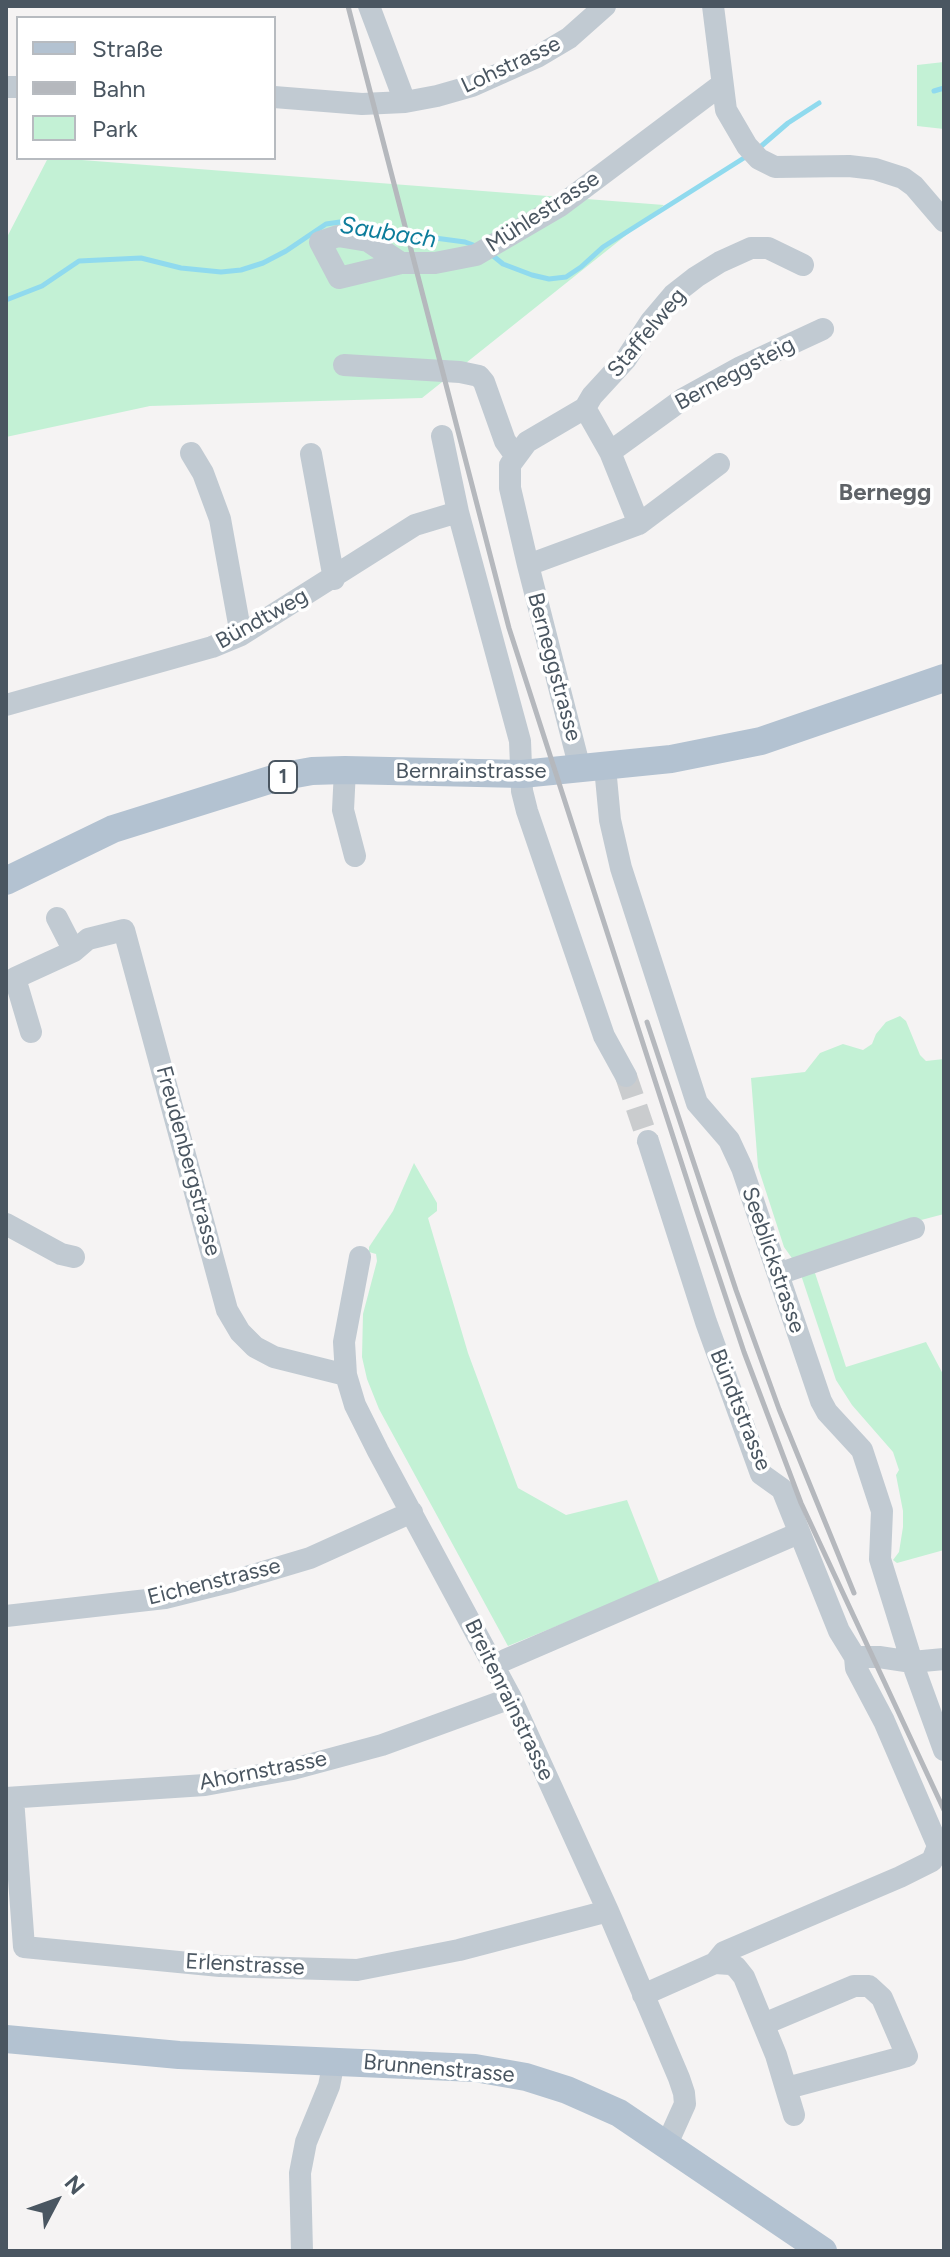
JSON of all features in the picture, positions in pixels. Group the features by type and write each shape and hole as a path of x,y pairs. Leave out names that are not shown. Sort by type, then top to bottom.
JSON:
{"main road":[{"name":"Bernrainstrasse","path":"6,881 113,829 279,777 312,771 345,770 522,774 671,759 761,741 944,678"},
{"name":"Brunnenstrasse","path":"6,2039 179,2055 475,2068 514,2074 590,2099 619,2113 823,2251"}],"street":[{"path":"369,6 405,102"},
{"name":"Lohstrasse","path":"276,97 362,104 405,102 472,86 537,57 569,38 605,6"},
{"path":"713,6 726,110 747,146 759,159 775,167 849,166 875,169 903,178 914,186 944,221"},
{"name":"Mühlestrasse","path":"401,263 368,241 338,236 320,242 339,278 401,263 435,263 485,250 560,206 721,85"},
{"name":"Staffelweg","path":"585,408 673,295 720,262 751,248 759,248 785,254 803,265"},
{"name":"Berneggsteig","path":"610,452 683,399 741,367 823,329"},
{"name":"Berneggstrasse","path":"344,365 471,372 484,382 505,441 515,455 509,473 528,565 592,768"},
{"path":"515,455 527,442 585,408 610,452 639,524"},
{"path":"442,436 458,512 520,741 522,791 527,811 604,1036 626,1076"},
{"path":"191,453 203,473 220,519 241,635"},
{"path":"311,454 334,579"},
{"name":"Berneggstrasse","path":"528,565 639,524 719,464"},
{"name":"Bündtweg","path":"6,705 212,647 241,635 415,525 458,512"},
{"name":"Seeblickstrasse","path":"592,768 697,1103 729,1140 742,1168 821,1401 827,1412 855,1440 870,1472 882,1511 880,1559 944,1750"},
{"path":"345,770 343,810 355,856"},
{"path":"57,918 74,951"},
{"name":"Freudenbergstrasse","path":"31,1032 15,978 74,951 88,939 124,930 227,1310 240,1332 255,1347 274,1357 346,1375"},
{"name":"Bündtstrasse","path":"643,1995 715,1963 724,1952 932,1861 938,1846 884,1721 856,1668 855,1657 839,1631 782,1489 761,1474 706,1322 648,1141"},
{"path":"6,1224 61,1254 74,1257"},
{"path":"778,1274 914,1228"},
{"name":"Breitenrainstrasse","path":"360,1257 344,1342 346,1375 355,1405 511,1698 608,1911 684,2093 683,2113 667,2144"},
{"name":"Eichenstrasse","path":"6,1616 165,1598 233,1581 310,1558 412,1512"},
{"path":"505,1660 799,1533"},
{"path":"855,1657 912,1662 944,1659"},
{"name":"Ahornstrasse","path":"10,1798 205,1785 293,1769 382,1745 511,1698"},
{"name":"Erlenstrasse","path":"10,1798 24,1947 220,1966 357,1970 459,1950 608,1911"},
{"path":"715,1963 730,1964 741,1972 764,2024 794,2115"},
{"path":"764,2024 854,1986 869,1986 882,1998 907,2056 787,2088"},
{"path":"302,2251 300,2173 306,2142 329,2086 334,2061"}],"green space":[{"path":"944,62 944,129 917,126 917,65"},
{"path":"47,160 82,160 664,205 422,398 150,406 6,437 6,239"},
{"path":"900,1016 906,1021 920,1055 926,1061 944,1059 944,1214 794,1261 784,1247 758,1167 751,1078 805,1072 820,1053 843,1044 863,1050 872,1044 886,1022"},
{"path":"414,1163 437,1203 437,1211 428,1218 468,1353 518,1488 566,1515 627,1500 660,1584 508,1646 379,1409 362,1357 363,1314 377,1261 376,1254 369,1252 369,1247 393,1211"},
{"path":"814,1270 846,1367 926,1342 944,1376 944,1550 897,1563 893,1560 899,1552 903,1527 896,1475 899,1470 893,1452 852,1405 836,1380 801,1275"}],"waterway":[{"name":"Saubach","path":"934,91 944,88"},
{"name":"Saubach","path":"759,148 788,123 819,103"},
{"name":"Saubach","path":"492,255 503,264 532,275 549,279 566,277 603,247 747,156"},
{"name":"Saubach","path":"6,300 42,286 79,261 141,258 181,268 221,272 241,270 286,251 326,224 340,222 368,224 412,241 435,238 476,246"}],"tunnel":[{"path":"626,1076 648,1141"}],"railway":[{"path":"348,6 509,628 698,1214 744,1352 801,1503 944,1810"},
{"path":"647,1022 779,1409 854,1593"}],"district":[{"name":"Bernegg","path":"885,493"}]}
